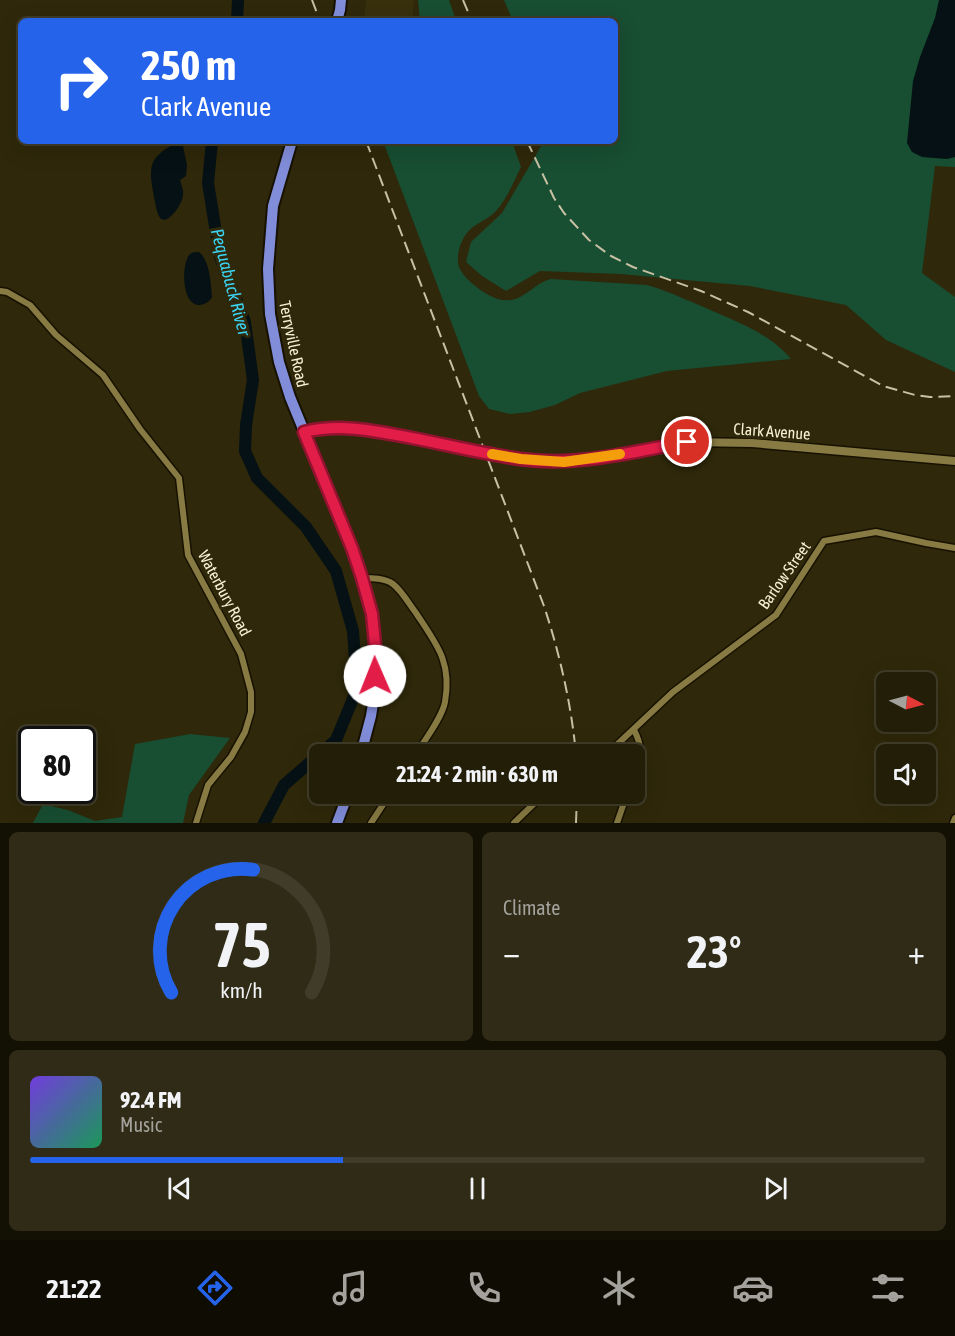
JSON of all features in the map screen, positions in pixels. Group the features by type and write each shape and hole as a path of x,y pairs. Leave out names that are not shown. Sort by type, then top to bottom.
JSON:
{"highway":[{"path":"339,18 341,0"},
{"name":"Terryville Road","path":"291,144 273,206 268,250 268,293 274,339 290,398 352,548 372,614 376,654 375,691 365,744"},
{"path":"337,823 344,804"}],"main road":[{"name":"Clark Avenue","path":"304,432 328,427 374,430 521,459 564,462 687,442 752,442 955,461"}],"street":[{"name":"Waterbury Road","path":"0,291 7,292 30,305 56,335 103,375 140,429 179,478 188,555 242,654 251,692 251,712 245,732 231,757 208,785 196,823"},
{"name":"Barlow Street","path":"618,744 678,688 776,615 824,541 876,532 955,548"},
{"path":"362,578 375,578 392,583 407,600 439,647 447,677 444,705 422,744"},
{"path":"634,730 640,744"},
{"path":"371,823 383,804"},
{"path":"514,823 534,804"},
{"path":"617,823 624,804"},
{"path":"953,823 955,818"}],"shaded area":[{"path":"366,0 414,0 412,18 364,18"},
{"path":"939,0 955,0 955,157 947,159 922,157 912,152 907,143 913,81"},
{"path":"174,144 183,146 187,165 186,176 180,180 183,189 181,202 174,213 165,220 161,219 157,212 151,171 155,159"},
{"path":"193,252 199,252 208,267 212,297 200,305 189,299 184,283 187,259"}],"green space":[{"path":"418,0 449,0 455,18 420,18"},
{"path":"504,0 955,0 955,167 935,166 922,273 955,297 955,372 886,340 846,305 750,286 621,274 540,271 506,291 482,276 466,262 471,242 502,213 542,144 618,144 618,18 512,18"},
{"path":"384,144 513,144 521,167 510,190 494,213 469,230 460,245 458,256 459,267 465,277 491,296 501,300 516,299 551,279 647,285 748,327 772,341 791,359 667,371 580,393 555,405 530,412 510,414 489,409 479,396"},
{"path":"190,734 230,738 189,795 183,823 33,823 43,804 68,810 95,821 122,817 135,744"}],"waterway":[{"name":"Pequabuck River","path":"237,18 238,0"},
{"name":"Pequabuck River","path":"212,144 208,183 220,257 245,322 253,380 246,425 245,451 257,478 306,527 336,571 353,631 357,689 336,740 284,785 264,823"}],"railway":[{"path":"312,0 319,18"},
{"path":"463,0 471,18"},
{"path":"367,144 544,606 564,679 575,744"},
{"path":"528,144 554,198 564,213 589,240 611,256 633,267 701,291 748,312 883,386 915,395 955,396"},
{"path":"576,823 577,804"}],"slow traffic":[{"path":"492,454 564,462 620,454"}],"route":[{"path":"375,676 376,654 372,614 362,578 304,432 328,427 374,430 521,459 564,462 687,442"}]}
